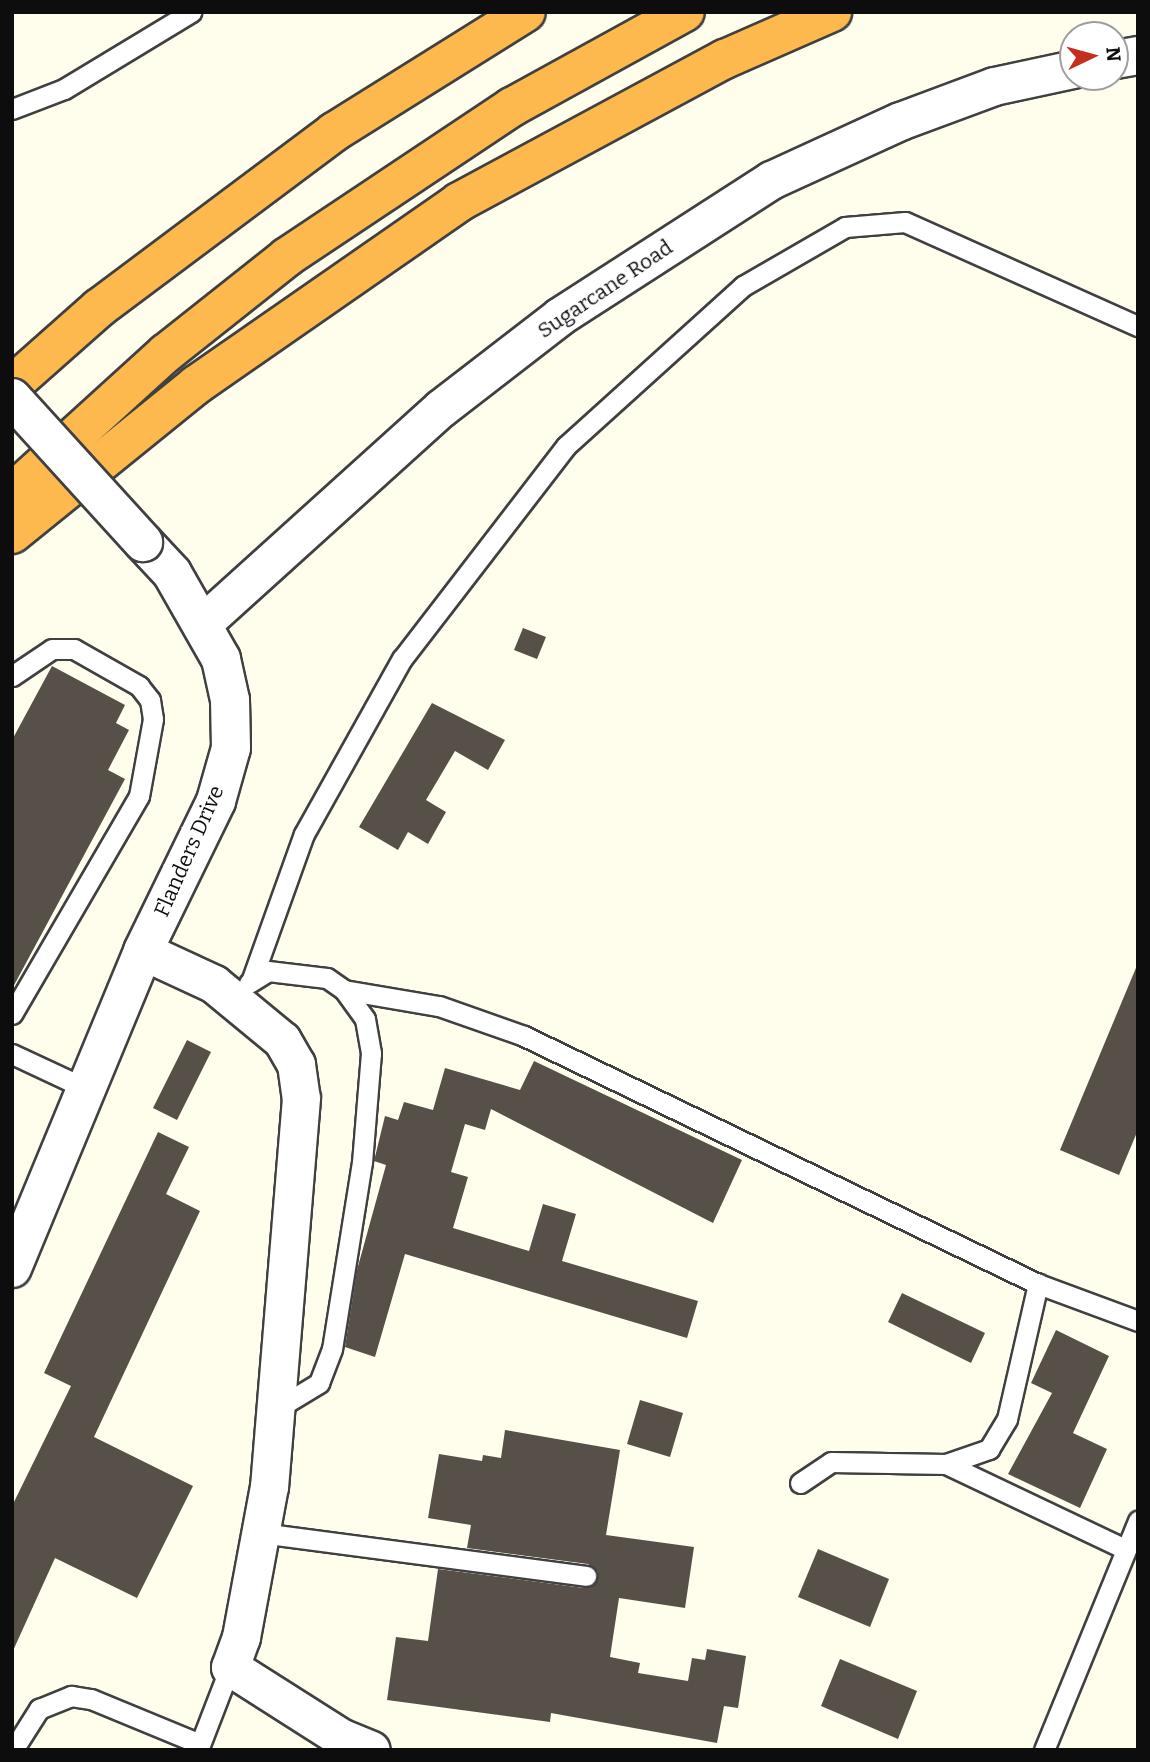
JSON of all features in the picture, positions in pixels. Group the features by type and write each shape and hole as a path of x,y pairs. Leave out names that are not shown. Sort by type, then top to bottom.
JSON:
{"highway":[{"path":"12,385 99,308 334,132 526,12"},
{"path":"12,493 166,353 287,257 512,107 685,12"},
{"path":"12,534 197,385 458,202 725,59 832,12"}],"street":[{"name":"Sugarcane Road","path":"204,622 441,408 560,316 771,180 982,90 1059,72"},
{"name":"Flanders Drive","path":"12,398 143,541 204,622 222,659 230,700 231,748 216,801 143,951 12,1268"},
{"path":"143,951 214,984 243,990 282,1040 296,1064 301,1098 276,1409 261,1533 241,1637 230,1667 362,1748"}],"lane":[{"path":"12,109 64,89 191,12"},
{"path":"243,990 303,834 402,659 566,446 743,286 845,227 905,222 1138,326"},
{"path":"12,676 52,649 74,649 139,686 150,700 153,719 139,796 12,1014"},
{"path":"243,990 268,971 295,971 327,978 344,990 365,1019 371,1054 362,1162 341,1296 320,1383 276,1409"},
{"path":"344,990 439,1006 524,1036 1038,1284 1138,1321"},
{"path":"12,1054 87,1089"},
{"path":"800,1483 831,1462 946,1464 989,1449 1002,1436 1038,1284"},
{"path":"946,1464 1125,1549"},
{"path":"1044,1750 1138,1521"},
{"path":"261,1533 586,1576"},
{"path":"13,1750 39,1709 71,1696 91,1699 199,1747 230,1667"}],"building":[{"path":"523,628 546,637 537,659 514,650"},
{"path":"52,666 125,705 116,723 129,730 108,770 125,779 12,989 12,740"},
{"path":"432,703 505,740 488,770 455,751 426,800 446,812 428,844 408,832 398,850 359,827"},
{"path":"1138,963 1138,1130 1119,1175 1060,1150"},
{"path":"187,1040 211,1052 177,1120 153,1108"},
{"path":"534,1061 742,1160 713,1223 491,1109 485,1130 465,1124 451,1172 468,1177 453,1228 529,1251 543,1204 576,1214 562,1261 698,1301 687,1338 405,1254 375,1357 345,1347 357,1270 386,1165 374,1161 385,1116 398,1120 404,1102 433,1110 445,1068 520,1090"},
{"path":"158,1132 189,1147 166,1194 200,1211 94,1437 193,1486 137,1598 55,1558 12,1653 12,1506 71,1386 44,1373"},
{"path":"902,1293 985,1333 971,1363 888,1322"},
{"path":"1056,1330 1109,1356 1073,1433 1107,1449 1080,1508 1008,1474 1052,1393 1031,1383"},
{"path":"640,1400 683,1413 670,1457 627,1444"},
{"path":"505,1430 620,1450 606,1535 694,1547 685,1608 619,1598 610,1657 640,1663 638,1673 688,1681 692,1658 705,1660 707,1649 746,1656 738,1708 724,1706 717,1743 551,1713 550,1722 387,1700 396,1637 428,1641 438,1569 584,1588 596,1583 598,1572 588,1564 467,1548 471,1525 428,1518 439,1454 482,1461 483,1455 501,1458"},
{"path":"818,1549 889,1579 870,1627 798,1597"},
{"path":"840,1659 917,1691 898,1739 821,1706"}]}
